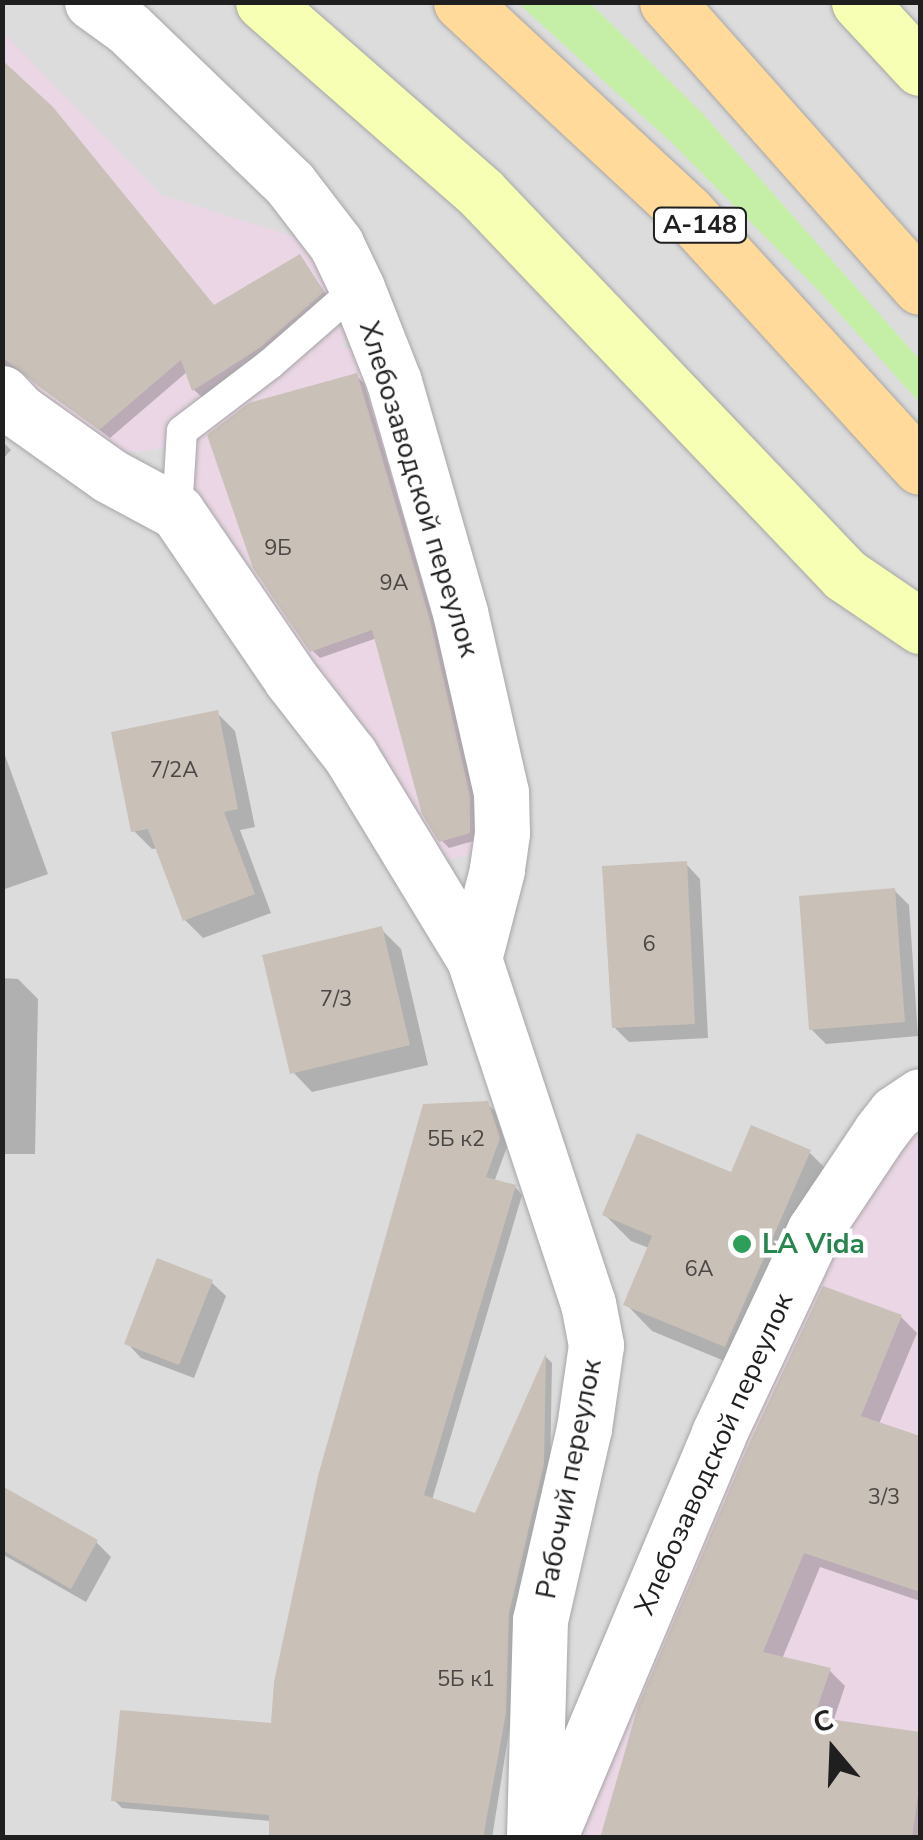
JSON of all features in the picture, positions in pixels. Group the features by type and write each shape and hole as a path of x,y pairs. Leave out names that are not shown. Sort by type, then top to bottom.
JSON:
{"main road":[{"path":"263,2 481,194 844,575 920,626"},
{"name":"А-148","path":"460,2 687,212 920,467"},
{"path":"666,2 920,286"},
{"path":"859,2 920,68"}],"street":[{"name":"Хлебозаводской переулок","path":"92,2 128,28 290,184 336,244 357,288 394,382 460,612 501,792 500,852 474,959"},
{"path":"2,393 20,412 110,476 176,512 291,680 350,755 474,959"},
{"name":"Рабочий переулок","path":"474,959 588,1303 596,1344 584,1428 540,1620 534,1838"},
{"name":"Хлебозаводской переулок","path":"549,1838 719,1433 814,1231 881,1130 895,1113 920,1096"}],"lane":[{"path":"176,512 182,432 270,364 357,288"}],"shaded area":[{"path":"3,3 920,3 920,1837 3,1837"},
{"path":"2,31 161,195 312,242 355,318 342,346 392,363 523,842 429,864 253,628 164,448 100,456 3,362"},
{"path":"920,1111 920,1837 568,1838 820,1237"}],"green space":[{"path":"518,3 590,3 702,113 920,360 920,403 819,291 672,143"}],"building":[{"path":"2,60 53,107 214,305 300,254 324,292 261,347 192,391 181,360 99,430 2,357"},
{"path":"357,373 430,620 470,796 470,833 439,842 422,814 372,630 310,652 253,568 207,435 249,403"},
{"path":"218,710 238,809 224,812 255,894 183,921 148,829 131,832 111,732"},
{"path":"687,861 695,1024 612,1028 602,866"},
{"path":"895,888 905,1022 809,1030 799,896"},
{"path":"382,926 410,1045 290,1074 262,955"},
{"path":"488,1101 500,1138 486,1177 516,1185 424,1495 475,1513 546,1353 544,1464 509,1613 506,1713 483,1838 269,1838 269,1815 111,1801 120,1710 271,1723 274,1682 318,1476 423,1104"},
{"path":"751,1125 811,1150 725,1347 623,1305 652,1236 602,1215 637,1133 731,1172"},
{"path":"157,1258 213,1280 179,1365 124,1344"},
{"path":"823,1286 902,1315 861,1416 920,1436 920,1592 804,1553 763,1652 831,1668 814,1717 920,1732 920,1780 912,1838 600,1838 638,1706 748,1446"},
{"path":"2,1486 98,1540 71,1589 2,1550"}],"place":[{"name":"LA Vida","path":"742,1244"}]}
